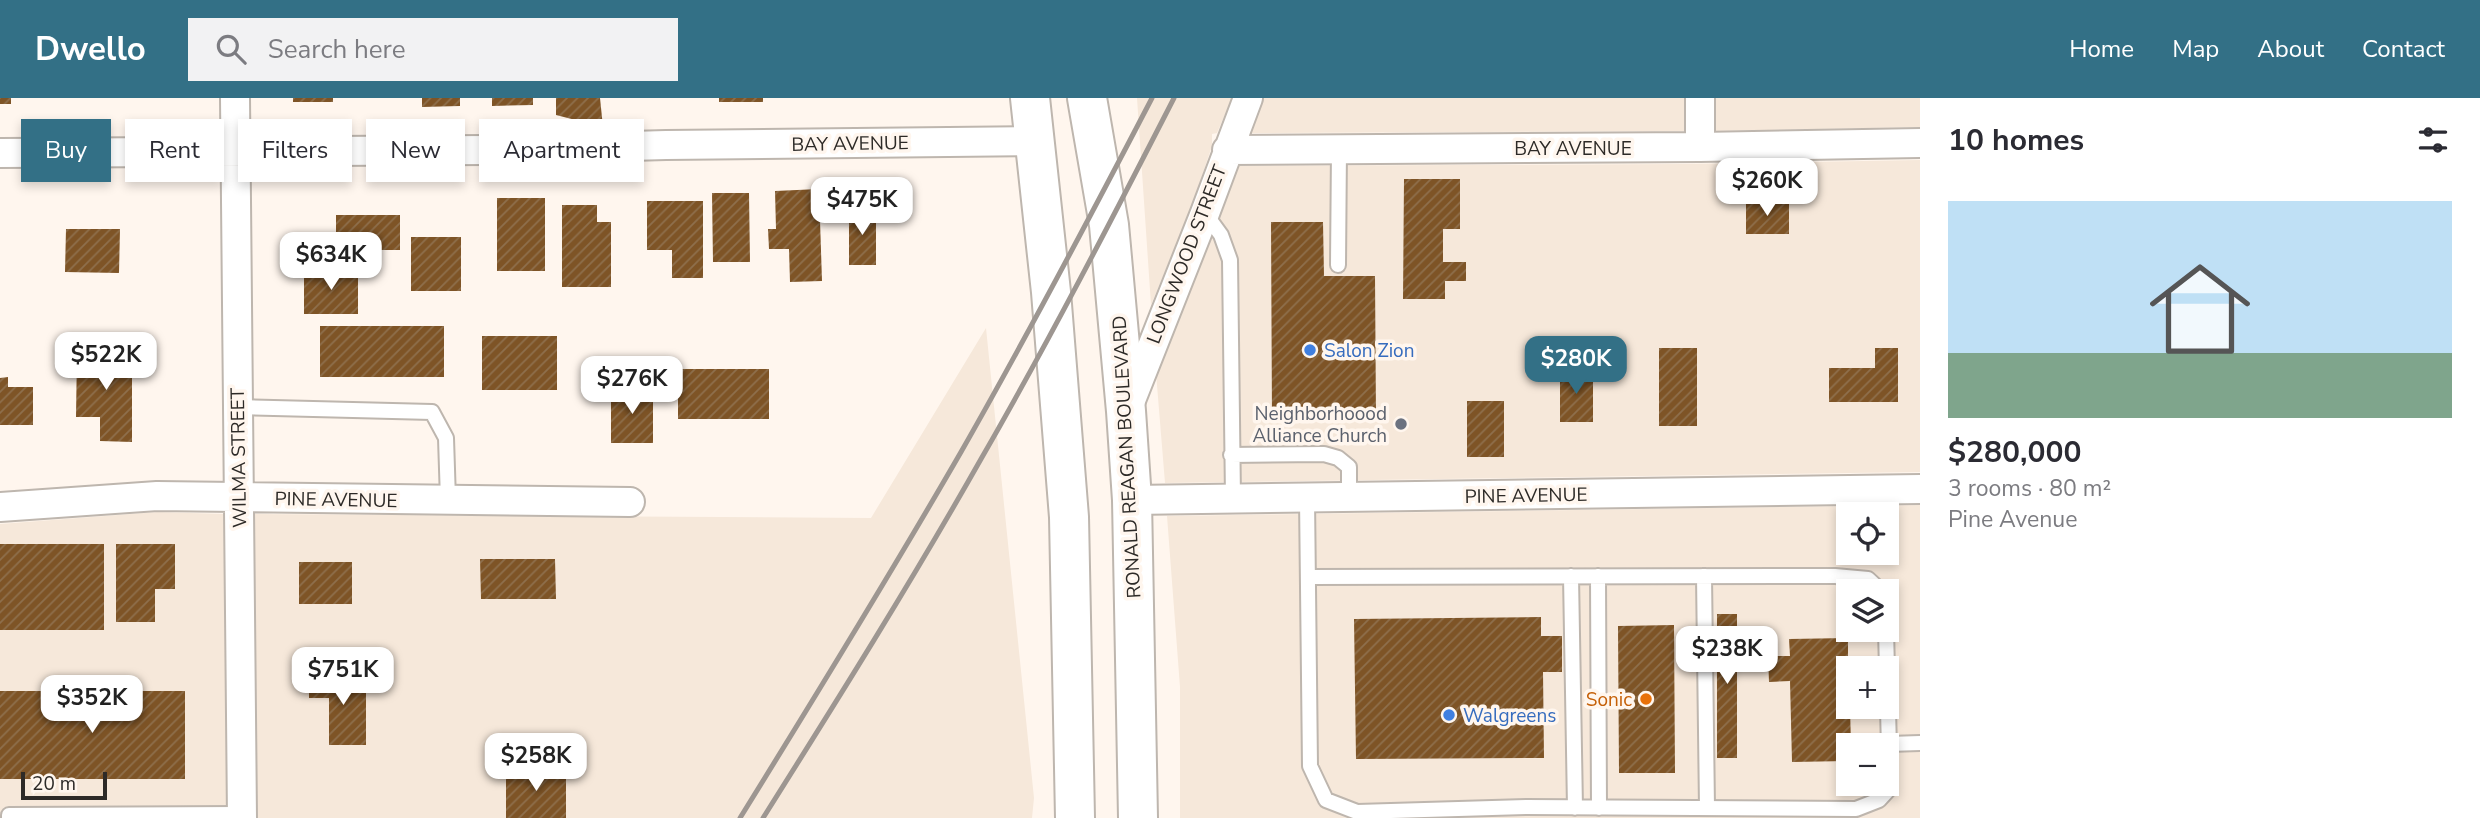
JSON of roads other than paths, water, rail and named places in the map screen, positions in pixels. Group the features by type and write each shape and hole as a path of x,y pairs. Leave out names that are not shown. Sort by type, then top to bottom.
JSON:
{"main road":[{"path":"1030,98 1053,316 1069,517 1075,818"},
{"name":"RONALD REAGAN BOULEVARD","path":"1087,98 1109,225 1126,411 1132,500 1138,818"}],"street":[{"name":"WILMA STREET","path":"235,98 242,816"},
{"name":"LONGWOOD STREET","path":"1126,411 1248,98"},
{"path":"1700,98 1700,148"},
{"name":"BAY AVENUE","path":"0,153 486,150 1034,141"},
{"name":"BAY AVENUE","path":"1227,150 1700,148 1920,143"},
{"name":"PINE AVENUE","path":"1132,500 1920,489"},
{"name":"PINE AVENUE","path":"0,508 156,496 630,502"}],"lane":[{"path":"1338,265 1339,149"},
{"path":"1205,213 1221,235 1230,260 1233,498"},
{"path":"238,407 432,412 446,438 448,499"},
{"path":"1231,455 1324,454 1338,458 1349,467 1349,497"},
{"path":"1307,498 1310,766 1326,800 1356,812 1559,813 1575,808 1856,809 1883,796"},
{"path":"1571,576 1575,808"},
{"path":"1598,576 1599,808"},
{"path":"1704,576 1707,808"},
{"path":"1308,577 1835,576 1868,579"},
{"path":"1886,642 1889,733"},
{"path":"1899,744 1920,743"},
{"path":"9,818 9,815 242,816"}],"railway":[{"path":"740,818 961,452 1035,320 1152,98"},
{"path":"763,818 847,684 981,459 1056,325 1174,98"}],"place":[{"name":"Salon Zion","path":"1310,350"},
{"name":"Neighborhoood Alliance Church","path":"1401,424"},
{"name":"Sonic","path":"1646,699"},
{"name":"Walgreens","path":"1449,715"}]}
